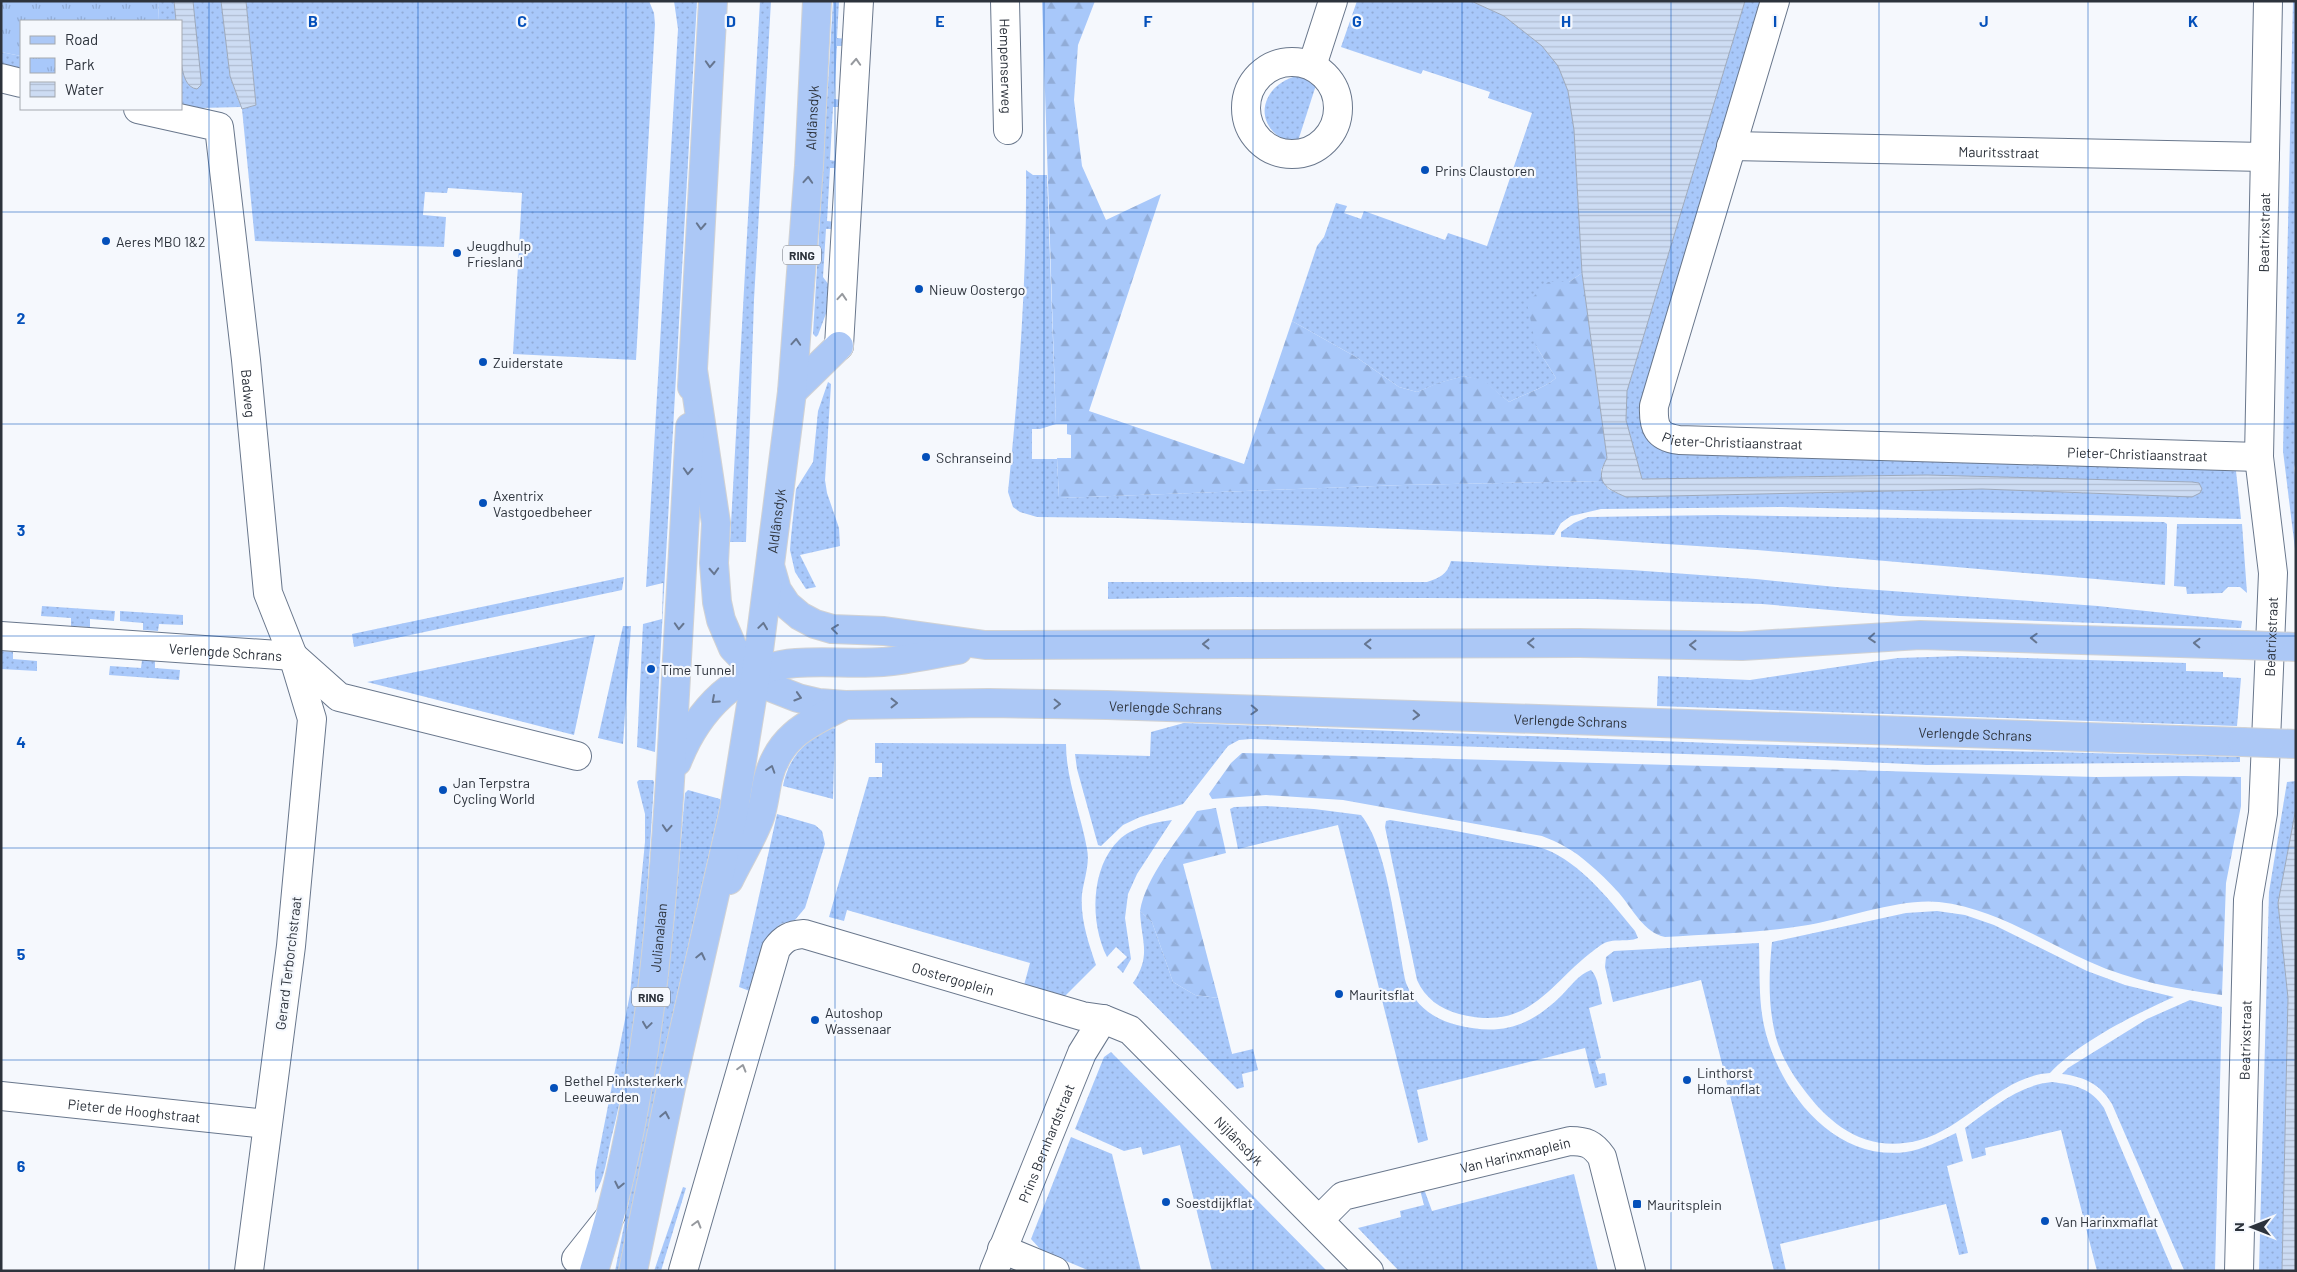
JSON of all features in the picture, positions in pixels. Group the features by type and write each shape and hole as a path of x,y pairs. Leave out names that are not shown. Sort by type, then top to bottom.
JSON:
{"main road":[{"name":"RING","path":"693,370 713,1"},
{"name":"Aldlânsdyk","path":"804,1 815,50"},
{"name":"Aldlânsdyk","path":"756,674 771,569 792,392 817,1"},
{"path":"792,392 839,346"},
{"name":"Julianalaan","path":"581,1267 613,1212 634,1110 657,952 671,780 693,370"},
{"path":"693,370 716,522 714,563 716,602 726,634 733,648 756,674 772,667 793,663 884,662 985,645"},
{"path":"771,569 777,590 787,605 800,616 815,624 832,629 884,630 985,645 1579,643 1742,646 1920,635 2296,646"},
{"name":"RING","path":"633,1271 672,1083 735,803 756,674"},
{"name":"Julianalaan","path":"671,780 687,739 709,706 736,684 756,674"},
{"name":"Verlengde Schrans","path":"756,674 770,687 798,698 819,703 845,705 980,703 1107,705 2296,744"},
{"name":"Verlengde Schrans","path":"708,922 760,817 774,762 790,737 799,728 845,705"}],"street":[{"path":"839,346 859,1"},
{"name":"Hempenserweg","path":"1005,1 1008,130"},
{"path":"1312,66 1334,1"},
{"name":"Pieter-Christiaanstraat","path":"1775,1 1654,406 1653,420 1659,433 1668,438 2259,457"},
{"name":"Beatrixstraat","path":"2239,1271 2248,900 2264,813 2272,574 2259,457 2268,1"},
{"path":"1,78 20,83"},
{"name":"Badweg","path":"143,110 220,127 246,360 268,593 293,656"},
{"name":"Mauritsstraat","path":"1731,146 2266,157"},
{"name":"Verlengde Schrans","path":"1,636 293,656 339,697 577,756"},
{"name":"Gerard Terborchstraat","path":"249,1271 291,946 312,718 293,656"},
{"name":"Oostergoplein","path":"683,1271 776,949 783,940 793,935 804,934 1082,1016 1102,1019"},
{"name":"Nijlânsdyk","path":"1102,1019 1130,1030 1369,1271"},
{"name":"Prins Bernhardstraat","path":"998,1260 1082,1053 1102,1019"},
{"name":"Pieter de Hooghstraat","path":"1,1096 268,1124"},
{"name":"Van Harinxmaplein","path":"1319,1220 1343,1196 1570,1141 1583,1141 1594,1146 1602,1157 1631,1271"},
{"name":"Julianalaan","path":"581,1267 584,1221"},
{"path":"998,1260 1055,1271"}],"green space":[{"path":"1,1 158,1 159,20 20,20 20,56 1,52"},
{"path":"158,1 174,1 176,20 159,20"},
{"path":"193,1 221,1 230,76 241,107 200,108 182,104 182,67 186,81 201,85"},
{"path":"246,1 649,1 654,13 655,24 636,360 513,354 522,193 448,188 447,193 425,192 423,215 446,217 444,247 255,241 242,109 256,105"},
{"path":"674,1 697,1 655,752 637,747 643,624 662,619 663,583 646,587 678,29"},
{"path":"760,1 771,1 754,300 746,542 730,542"},
{"path":"833,1 839,1 837,38 847,39 846,46 837,46 834,99 843,100 843,107 833,107 830,160 841,162 839,168 830,168 827,221 836,222 836,229 826,229 823,277 834,292 816,337 813,334"},
{"path":"1042,1 1095,1 1078,45 1074,100 1082,166 1106,220 1161,194 1089,411 1244,464 1292,321 1356,357 1399,387 1417,392 1438,383 1464,376 1483,380 1509,402 1556,378 1536,346 1527,303 1548,282 1569,282 1582,273 1607,458 1601,470 1603,481 1403,485 1059,498 1057,458 1071,458 1071,435 1067,434 1067,424 1056,424"},
{"path":"1357,1 1471,1 1504,16 1542,46 1558,66 1568,91 1574,130 1582,273 1569,282 1548,283 1536,346 1556,378 1509,402 1483,381 1464,376 1417,392 1399,387 1356,357 1292,321 1317,246 1324,237 1336,203 1347,206 1344,213 1361,219 1364,211 1445,240 1448,233 1487,246 1532,113 1488,98 1490,92 1423,70 1421,74 1341,47"},
{"path":"1745,1 1763,1 1649,441 1662,449 2231,469 2236,471 2241,519 1782,507 1601,509 1571,516 1561,523 1554,535 1119,518 1037,517 1020,512 1013,507 1008,492 1022,331 1026,170 1033,175 1047,175 1056,424 1040,429 1032,429 1032,459 1057,459 1059,498 1403,485 1603,481 1608,489 1626,497 1982,489 2192,497 1928,475 1642,479 1626,420 1627,391"},
{"path":"2293,1 2296,1 2296,461 2294,468 2296,481 2296,557 2283,451"},
{"path":"1,52 20,56 20,70 1,66"},
{"path":"1293,77 1306,77 1317,82 1297,144 1283,139 1273,132 1267,123 1265,112 1266,102 1271,92 1280,84"},
{"path":"828,382 831,384 825,480 827,493 839,528 840,546 800,555 816,587 806,589 795,572 790,550 796,489 813,462 818,411"},
{"path":"1719,515 2164,522 2167,524 2165,585 1757,550 1561,537 1561,532 1574,523 1588,517"},
{"path":"2177,524 2242,524 2247,593 2240,587 2228,587 2222,593 2187,594 2186,587 2174,586"},
{"path":"1451,561 1631,570 1756,579 1836,587 2098,606 2242,621 2241,628 1900,616 1762,604 1596,599 1234,597 1108,599 1108,582 1427,582 1442,575 1447,570"},
{"path":"624,577 622,590 354,647 352,634"},
{"path":"42,606 115,611 114,621 90,619 90,627 71,626 71,618 41,616"},
{"path":"120,611 183,615 183,625 159,624 158,631 143,630 143,623 120,621"},
{"path":"623,626 631,626 623,744 598,738"},
{"path":"595,635 574,735 367,682"},
{"path":"1,651 13,652 13,659 37,661 37,671 1,669"},
{"path":"1961,656 2186,663 2186,671 2223,672 2223,677 2241,678 2237,726 1657,706 1658,676 1750,680 1898,658"},
{"path":"142,660 155,661 155,668 180,670 179,680 109,675 110,666 141,668"},
{"path":"1184,723 1739,744 2240,757 2240,762 1927,765 1743,756 1251,739 1239,740 1228,746 1183,804 1140,817 1123,825 1101,846 1098,845 1077,769 1075,754 1150,756 1151,732"},
{"path":"833,728 835,729 833,799 783,786 789,767 800,750 814,737"},
{"path":"875,743 1066,744 1068,771 1087,849 1088,860 1082,894 1083,921 1096,965 1061,1000 1023,989 1030,963 847,910 844,921 829,917 869,777 882,777 882,763 875,763"},
{"path":"1242,753 2096,777 2241,777 2241,806 2226,883 2222,995 2171,987 2106,969 1998,918 1959,905 1939,902 1908,903 1790,928 1665,937 1651,931 1615,889 1583,859 1566,847 1542,836 1343,800 1266,795 1212,799 1209,794 1231,763"},
{"path":"639,780 653,780 654,782 641,962 636,1007 621,1096 603,1174 595,1193 595,1172 630,994 645,842 645,814 637,782"},
{"path":"2296,781 2296,808 2278,903 2288,998 2282,1271 2259,1271 2269,892 2287,782"},
{"path":"688,790 720,799 721,801 672,1017 622,1271 615,1271 651,1090 674,922 685,793"},
{"path":"1266,806 1314,809 1361,815 1371,830 1385,871 1406,983 1420,1005 1440,1019 1473,1028 1501,1029 1514,1026 1538,1015 1579,978 1591,970 1597,981 1602,1004 1589,1008 1601,1058 1595,1060 1599,1074 1605,1073 1607,1085 1595,1088 1585,1048 1417,1090 1428,1140 1418,1143 1338,825 1238,849 1230,809 1234,807"},
{"path":"1216,808 1226,853 1183,864 1218,998 1195,995 1173,982 1152,922 1140,911 1143,898 1156,872 1197,811"},
{"path":"777,814 815,825 822,831 825,844 805,908 795,920 781,924 776,928 755,993 739,987"},
{"path":"1172,820 1137,874 1128,894 1125,918 1131,959 1123,973 1117,967 1127,957 1116,947 1107,957 1101,943 1098,928 1096,896 1102,865 1109,852 1119,840 1130,832 1158,822"},
{"path":"1390,820 1530,845 1552,852 1565,859 1598,887 1635,931 1638,938 1610,941 1601,945 1539,1000 1523,1010 1505,1016 1484,1018 1459,1014 1439,1006 1424,992 1417,980 1385,827 1386,821"},
{"path":"1140,911 1152,922 1173,982 1195,995 1218,998 1232,1054 1253,1049 1258,1070 1242,1074 1244,1087 1237,1089 1133,983 1139,973 1144,956"},
{"path":"1937,911 1965,915 1994,925 2087,971 2125,985 2174,997 2108,1030 2076,1050 2050,1073 2032,1076 1999,1092 1937,1134 1920,1140 1901,1143 1867,1140 1852,1134 1825,1114 1802,1087 1785,1060 1778,1045 1772,1018 1770,975 1772,942 1906,913"},
{"path":"1759,943 1761,1000 1766,1034 1785,1080 1799,1101 1816,1120 1835,1135 1857,1146 1881,1152 1913,1151 1956,1133 1963,1161 1947,1166 1968,1253 1959,1255 1946,1204 1780,1244 1786,1271 1774,1271 1701,980 1613,1002 1605,967 1606,957 1614,951"},
{"path":"2190,1000 2222,1007 2215,1271 2184,1270 2112,1104 2102,1091 2091,1083 2078,1077 2062,1074 2068,1068 2147,1019"},
{"path":"1111,1052 1327,1271 1212,1271 1180,1145 1143,1155 1141,1147 1124,1151 1075,1129 1104,1057"},
{"path":"2052,1082 2088,1092 2104,1108 2173,1271 2097,1271 2061,1130 1985,1148 1986,1155 1972,1159 1965,1128 2017,1093 2040,1084"},
{"path":"1071,1137 1112,1154 1141,1271 1090,1271 1042,1251 1031,1239"},
{"path":"1574,1174 1598,1271 1399,1271 1358,1228 1401,1217 1400,1211 1424,1205 1420,1190 1424,1189 1432,1211"},
{"path":"683,1187 686,1188 661,1271 654,1271"}],"water":[{"path":"174,1 193,1 201,79 201,85 197,89 190,86 183,71 182,20 176,20"},
{"path":"221,1 246,1 256,105 242,109 230,76"},
{"path":"1471,1 1745,1 1627,391 1626,420 1642,479 1927,475 2192,482 2199,483 2202,489 2200,493 2192,497 1982,489 1626,497 1607,487 1602,479 1603,466 1607,458 1582,273 1574,130 1568,91 1558,66 1542,46 1504,16"},
{"path":"2296,808 2296,1271 2282,1271 2288,998 2278,903"}],"place":[{"name":"Prins Claustoren","path":"1425,170"},
{"name":"Aeres MBO 1&2","path":"106,241"},
{"name":"Jeugdhulp Friesland","path":"457,253"},
{"name":"Nieuw Oostergo","path":"919,289"},
{"name":"Zuiderstate","path":"483,362"},
{"name":"Schranseind","path":"926,457"},
{"name":"Axentrix Vastgoedbeheer","path":"483,503"},
{"name":"Time Tunnel","path":"651,669"},
{"name":"Jan Terpstra Cycling World","path":"443,790"},
{"name":"Mauritsflat","path":"1339,994"},
{"name":"Autoshop Wassenaar","path":"815,1020"},
{"name":"Linthorst Homanflat","path":"1687,1080"},
{"name":"Bethel Pinksterkerk Leeuwarden","path":"554,1088"},
{"name":"Soestdijkflat","path":"1166,1202"},
{"name":"Mauritsplein","path":"1637,1204"},
{"name":"Van Harinxmaflat","path":"2045,1221"}]}
